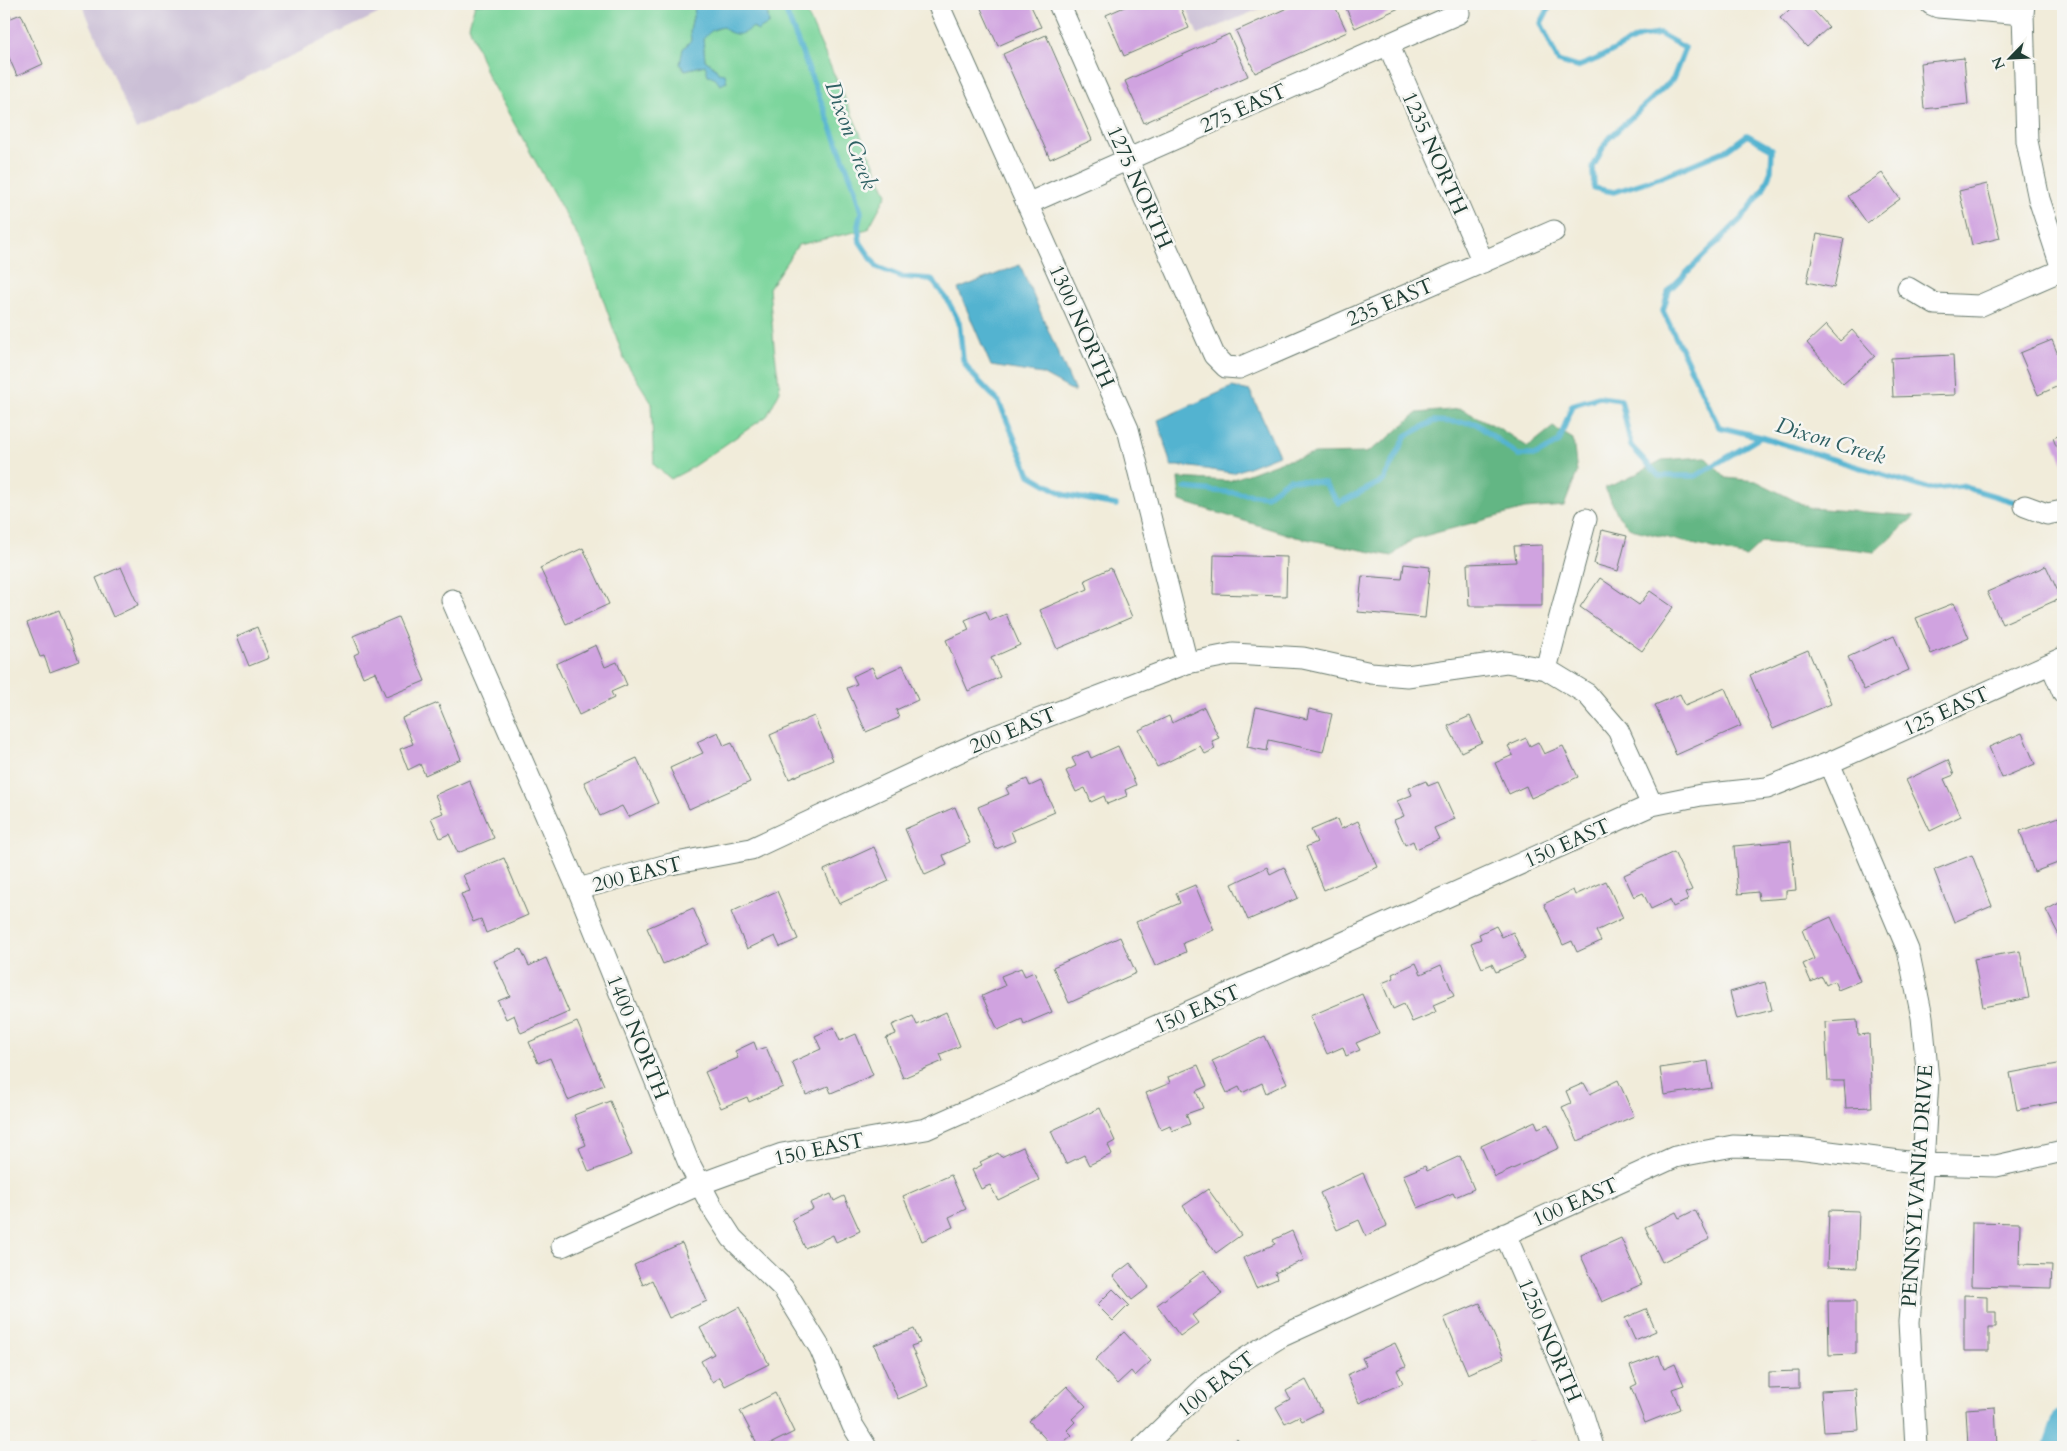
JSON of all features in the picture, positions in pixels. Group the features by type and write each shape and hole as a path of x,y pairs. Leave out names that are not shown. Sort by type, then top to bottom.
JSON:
{"street":[{"name":"1300 NORTH","path":"938,4 1128,429 1187,663"},
{"path":"1908,288 1935,304 1979,306 2063,271 2039,199 2027,141 2024,9 1938,7 1931,4"},
{"name":"1275 NORTH","path":"1062,5 1127,160 1214,354 1226,367"},
{"name":"275 EAST","path":"1027,204 1459,13"},
{"name":"1235 NORTH","path":"1388,44 1483,262"},
{"name":"235 EAST","path":"1226,367 1239,368 1554,231"},
{"path":"2024,506 2047,514 2063,511"},
{"path":"1586,519 1546,669 1587,694 1618,730 1652,805"},
{"name":"1400 NORTH","path":"452,600 578,889 688,1161 712,1207 732,1238 783,1288 820,1348 852,1426 866,1447"},
{"name":"200 EAST","path":"578,889 671,864 751,850 980,742 1187,663 1233,654 1303,658 1371,673 1407,676 1506,662 1546,669"},
{"path":"2057,661 2063,692"},
{"name":"125 EAST","path":"1829,763 2057,661"},
{"name":"150 EAST","path":"562,1246 700,1184 782,1154 926,1129 1652,805 1701,795 1767,788 1829,763"},
{"name":"PENNSYLVANIA DRIVE","path":"1829,763 1908,950 1922,1017 1928,1080 1923,1164 1909,1322 1916,1447"},
{"name":"100 EAST","path":"1143,1447 1206,1386 1280,1337 1675,1157 1732,1146 1798,1148 1923,1164 1996,1166 2063,1151"},
{"name":"1250 NORTH","path":"1505,1234 1582,1412 1593,1447"}],"shaded area":[{"path":"82,4 398,4 136,130"},
{"path":"1185,4 1271,4 1198,35"}],"green space":[{"path":"475,4 696,4 690,30 691,40 683,49 685,70 705,65 718,73 716,68 705,60 703,39 710,31 723,27 729,32 769,24 766,4 803,4 887,194 868,229 798,245 769,288 780,391 767,416 688,470 671,479 654,465 651,402 624,359 587,253 488,77 469,26"},
{"path":"1461,409 1497,427 1528,447 1553,427 1573,439 1577,473 1564,506 1525,509 1413,539 1392,556 1296,537 1180,501 1178,478 1229,481 1280,462 1315,454 1366,453 1386,440 1417,413"},
{"path":"1705,457 1726,478 1756,481 1810,508 1915,516 1874,552 1762,542 1746,557 1631,529 1619,517 1605,488 1627,479 1662,460"}],"water":[{"path":"696,4 766,4 769,24 757,31 753,27 742,34 734,34 723,27 707,34 703,39 705,60 716,68 718,73 725,74 727,82 720,85 714,77 708,75 705,65 685,70 680,64 683,49 691,40 690,30"},
{"path":"1020,265 1075,392 1042,374 991,366 958,289"},
{"path":"1232,387 1250,391 1279,455 1233,473 1171,466 1158,420"}],"building":[{"path":"4,4 11,18 21,14 43,64 17,76 4,46"},
{"path":"979,4 1030,4 1041,27 998,46"},
{"path":"1131,4 1179,4 1189,28 1124,56 1106,15"},
{"path":"1296,4 1334,4 1347,32 1255,73 1236,31"},
{"path":"1344,4 1408,4 1355,28"},
{"path":"1796,4 1808,4 1829,27 1807,47 1780,18"},
{"path":"1229,34 1248,76 1144,123 1125,81"},
{"path":"1046,35 1092,140 1050,159 1003,54"},
{"path":"1964,58 1968,104 1924,109 1920,63"},
{"path":"1882,173 1900,199 1867,223 1848,196"},
{"path":"1987,184 2000,238 1972,245 1959,191"},
{"path":"1817,234 1844,239 1834,288 1807,282"},
{"path":"1826,325 1840,341 1852,330 1875,356 1843,384 1807,343"},
{"path":"2052,340 2063,367 2063,384 2038,395 2020,353"},
{"path":"1953,355 1955,395 1893,397 1891,358"},
{"path":"2063,434 2063,464 2053,438"},
{"path":"1602,530 1627,536 1618,571 1594,564"},
{"path":"1542,545 1542,606 1469,606 1467,564 1516,562 1514,546"},
{"path":"583,548 609,604 566,624 540,568"},
{"path":"1214,555 1287,557 1286,596 1213,594"},
{"path":"1404,564 1430,567 1425,618 1358,612 1362,576 1402,579"},
{"path":"2046,566 2061,598 2002,624 1987,592"},
{"path":"121,567 138,605 113,617 96,578"},
{"path":"1111,568 1132,617 1057,649 1040,610 1088,589 1085,580"},
{"path":"1600,578 1639,605 1650,591 1673,607 1642,651 1580,607"},
{"path":"1954,603 1969,638 1931,654 1916,618"},
{"path":"59,610 79,661 50,672 44,656 40,657 27,623"},
{"path":"986,611 990,621 1006,614 1020,645 991,658 1000,677 968,691 946,640 969,630 965,620"},
{"path":"398,617 425,681 386,697 375,672 363,677 354,655 360,652 353,636"},
{"path":"257,627 269,658 249,666 237,636"},
{"path":"1894,636 1909,670 1864,690 1848,657"},
{"path":"596,645 605,667 617,662 627,685 611,692 614,698 579,715 556,664"},
{"path":"1808,650 1831,704 1773,729 1750,675"},
{"path":"903,665 918,700 896,710 899,718 866,732 847,688 857,684 853,676 872,667 877,677"},
{"path":"1725,688 1741,726 1676,755 1655,705 1680,694 1685,705"},
{"path":"438,703 461,759 425,775 420,764 408,770 400,749 413,744 402,718"},
{"path":"1204,707 1219,738 1212,741 1215,749 1205,754 1200,746 1157,767 1139,730 1169,716 1172,723"},
{"path":"1256,707 1307,719 1309,709 1332,714 1323,752 1269,740 1267,751 1247,747"},
{"path":"814,716 833,760 789,779 770,735"},
{"path":"1470,716 1482,742 1461,752 1448,726"},
{"path":"718,732 724,746 732,743 750,782 689,809 670,768 703,753 697,742"},
{"path":"2022,733 2035,764 2002,778 1989,747"},
{"path":"1526,738 1530,746 1538,742 1544,754 1563,746 1578,777 1531,798 1526,786 1509,794 1495,763 1513,755 1508,746"},
{"path":"1118,746 1136,785 1125,790 1127,796 1107,804 1104,796 1091,802 1085,788 1076,792 1066,771 1076,766 1072,758 1088,751 1091,758"},
{"path":"637,758 658,803 628,817 622,806 600,816 584,782"},
{"path":"1948,760 1954,775 1944,779 1961,816 1930,831 1906,780"},
{"path":"1027,779 1030,786 1041,781 1055,812 1011,831 1015,841 996,849 978,807 1009,794 1006,788"},
{"path":"469,780 494,838 458,853 449,834 440,838 431,818 443,813 435,795"},
{"path":"1426,781 1428,786 1438,782 1455,819 1434,828 1439,839 1416,849 1413,841 1405,845 1394,820 1404,816 1397,801 1412,795 1409,788"},
{"path":"955,807 970,843 943,855 947,865 925,875 905,829"},
{"path":"2059,817 2063,830 2063,861 2034,872 2020,831"},
{"path":"1337,819 1341,829 1358,821 1378,867 1324,890 1306,847 1317,842 1311,830"},
{"path":"1791,841 1796,890 1786,891 1786,898 1759,900 1758,892 1738,894 1734,846"},
{"path":"874,847 889,881 839,904 824,870"},
{"path":"1674,852 1692,890 1685,893 1688,900 1673,907 1670,900 1651,909 1643,893 1634,897 1624,875"},
{"path":"1972,855 1992,906 1954,922 1934,870"},
{"path":"504,858 528,915 486,933 481,919 473,922 461,894 470,891 463,875"},
{"path":"1267,867 1270,874 1284,867 1298,898 1248,920 1232,884"},
{"path":"1606,881 1623,918 1596,931 1601,941 1577,952 1572,941 1563,945 1544,904 1573,890 1575,895"},
{"path":"1195,885 1214,930 1183,943 1186,952 1155,966 1136,922 1180,903 1176,893"},
{"path":"777,891 798,939 780,947 775,936 747,949 731,912"},
{"path":"2063,901 2063,943 2046,910"},
{"path":"693,908 709,944 663,964 647,928"},
{"path":"1831,917 1860,981 1838,990 1834,981 1826,985 1822,977 1811,982 1803,964 1814,959 1802,930"},
{"path":"1496,926 1502,937 1513,932 1525,959 1496,972 1492,964 1482,968 1471,943 1481,939 1479,934"},
{"path":"1120,937 1136,973 1069,1003 1053,967"},
{"path":"521,949 529,966 546,958 569,1012 521,1033 514,1015 506,1019 498,1001 510,996 494,961"},
{"path":"2020,951 2029,998 1983,1007 1974,959"},
{"path":"1416,963 1421,974 1441,965 1454,996 1433,1005 1436,1012 1412,1022 1404,1004 1393,1009 1382,983 1394,978 1392,974"},
{"path":"1021,968 1025,976 1034,972 1052,1012 1024,1024 1022,1019 998,1030 982,996 1005,986 1001,976"},
{"path":"1765,982 1772,1010 1737,1019 1730,992"},
{"path":"1362,994 1379,1033 1356,1043 1360,1050 1346,1056 1343,1047 1327,1054 1310,1016"},
{"path":"946,1012 960,1046 940,1054 943,1061 903,1078 886,1038 896,1034 892,1025 913,1016 917,1025"},
{"path":"1857,1020 1858,1035 1869,1034 1872,1107 1846,1108 1844,1081 1828,1081 1825,1022"},
{"path":"577,1022 604,1085 568,1100 550,1058 538,1063 529,1042"},
{"path":"834,1027 840,1041 856,1034 873,1075 831,1093 828,1086 806,1095 792,1062 821,1049 815,1036"},
{"path":"1265,1036 1287,1083 1266,1093 1262,1083 1242,1093 1239,1087 1227,1093 1212,1061"},
{"path":"754,1042 757,1050 766,1047 783,1087 749,1102 747,1097 721,1108 705,1072 738,1058 735,1051"},
{"path":"1708,1061 1712,1088 1664,1095 1660,1068"},
{"path":"2063,1063 2063,1101 2017,1110 2010,1073"},
{"path":"1198,1065 1207,1086 1196,1091 1203,1108 1186,1114 1190,1124 1172,1131 1170,1126 1161,1130 1146,1093 1170,1083 1168,1077"},
{"path":"1618,1080 1634,1116 1578,1141 1562,1107 1571,1103 1566,1091 1584,1083 1590,1094"},
{"path":"610,1101 632,1155 589,1172 579,1148 586,1145 574,1115"},
{"path":"1100,1108 1115,1141 1108,1145 1112,1154 1089,1165 1084,1155 1066,1164 1051,1131"},
{"path":"1535,1121 1538,1128 1548,1124 1559,1148 1495,1177 1481,1146"},
{"path":"1023,1147 1039,1180 998,1200 990,1185 981,1189 972,1170 982,1165 980,1162 998,1153 1001,1157"},
{"path":"1460,1156 1474,1189 1455,1197 1453,1193 1418,1208 1403,1175 1425,1166 1427,1171"},
{"path":"1363,1173 1387,1226 1366,1236 1359,1220 1337,1230 1320,1193"},
{"path":"951,1175 966,1209 949,1217 953,1227 922,1241 903,1196"},
{"path":"1208,1189 1241,1235 1216,1253 1183,1206"},
{"path":"831,1194 834,1201 844,1196 860,1231 836,1242 833,1235 805,1248 792,1219 813,1209 810,1203"},
{"path":"1695,1210 1710,1239 1662,1262 1645,1227 1676,1212 1679,1218"},
{"path":"1829,1210 1859,1211 1857,1268 1827,1267"},
{"path":"1972,1222 2020,1223 2019,1264 2052,1265 2051,1288 1971,1286"},
{"path":"1292,1231 1304,1260 1275,1273 1277,1279 1256,1288 1243,1258 1275,1244 1273,1240"},
{"path":"1621,1238 1642,1284 1602,1302 1581,1256"},
{"path":"682,1243 707,1301 669,1318 652,1280 643,1285 634,1265"},
{"path":"1130,1263 1149,1287 1132,1300 1113,1276"},
{"path":"1204,1270 1222,1294 1192,1315 1198,1323 1180,1336 1157,1305"},
{"path":"1113,1289 1129,1305 1113,1321 1097,1305"},
{"path":"1964,1295 1987,1296 1987,1312 1996,1312 1996,1327 1989,1327 1989,1351 1964,1351"},
{"path":"1828,1301 1856,1301 1856,1354 1829,1355"},
{"path":"1480,1303 1504,1358 1468,1374 1444,1318"},
{"path":"739,1307 769,1364 725,1386 720,1377 712,1382 701,1361 714,1354 700,1328"},
{"path":"1646,1309 1656,1331 1635,1340 1625,1318"},
{"path":"914,1329 920,1343 911,1346 928,1386 898,1399 874,1345"},
{"path":"1124,1332 1151,1361 1135,1376 1131,1371 1117,1384 1095,1360"},
{"path":"1395,1343 1406,1366 1397,1370 1403,1383 1359,1403 1347,1375 1366,1366 1362,1358"},
{"path":"1659,1355 1664,1369 1675,1364 1684,1385 1672,1389 1680,1409 1645,1423 1631,1387 1637,1384 1630,1366"},
{"path":"1799,1371 1799,1388 1769,1389 1769,1372"},
{"path":"1306,1380 1322,1411 1302,1421 1299,1416 1285,1423 1276,1407 1290,1399 1286,1391"},
{"path":"1067,1386 1086,1406 1072,1419 1075,1422 1067,1430 1072,1435 1058,1447 1053,1447 1029,1421"},
{"path":"1856,1389 1859,1430 1824,1432 1821,1391"},
{"path":"775,1393 794,1432 764,1447 759,1447 740,1411"},
{"path":"1995,1407 1997,1447 1968,1447 1966,1409"},
{"path":"1237,1439 1244,1447 1228,1447"},
{"path":"1534,1441 1536,1447 1511,1447"}],"waterway":[{"name":"Dixon Creek","path":"783,4 854,186 861,212 858,226 860,242 877,267 902,277 931,279 947,299 959,322 963,360 970,372 999,402 1030,475 1065,495 1116,505"},
{"path":"1551,4 1541,23 1558,61 1577,67 1597,59 1639,37 1660,34 1685,48 1673,79 1607,140 1593,167 1594,188 1614,192 1661,177 1727,150 1747,135 1772,149 1771,171 1763,190 1742,218 1669,290 1663,311 1719,427 1761,437"},
{"name":"Dixon Creek","path":"1185,488 1266,496 1289,479 1324,483 1339,503 1383,481 1406,436 1434,421 1475,423 1518,455 1536,455 1559,442 1572,405 1599,397 1621,400 1631,446 1659,476 1696,476 1761,437 1929,489 1961,486 2018,503"},
{"path":"2053,1447 2063,1418"}]}
